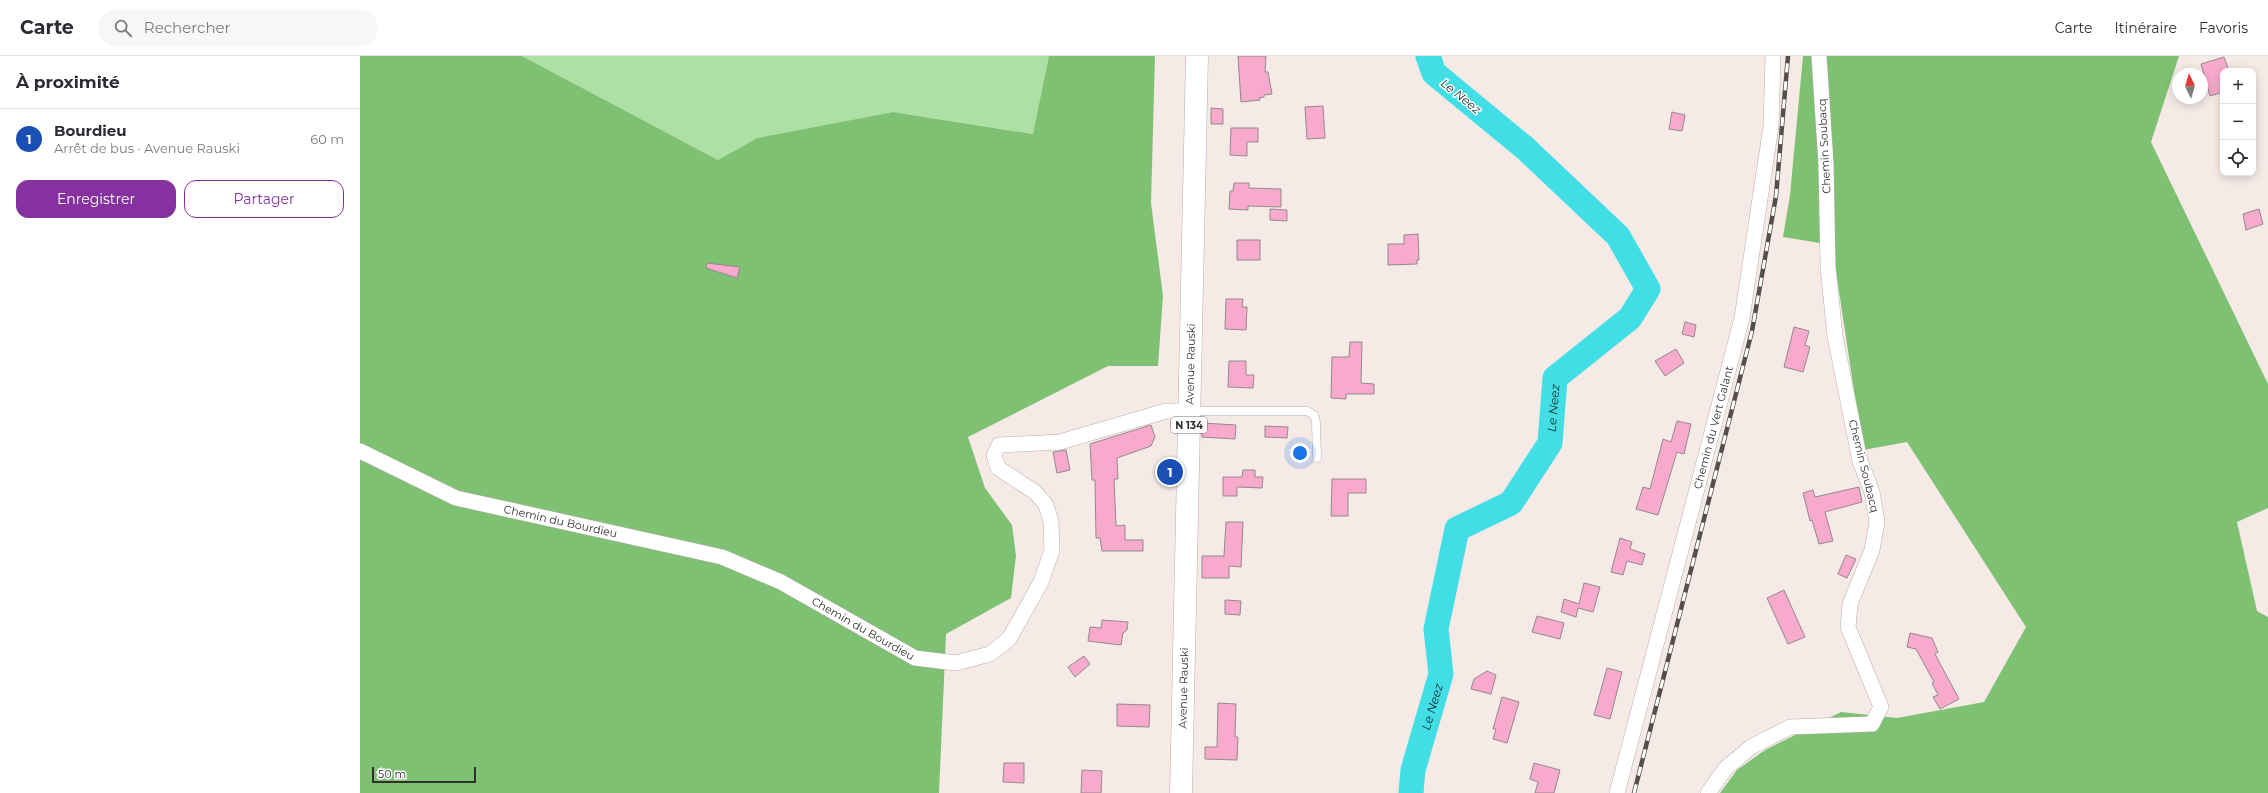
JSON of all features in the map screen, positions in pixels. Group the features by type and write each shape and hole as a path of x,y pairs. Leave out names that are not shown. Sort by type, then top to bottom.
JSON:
{"main road":[{"name":"Avenue Rauski","path":"1181,793 1197,56"}],"street":[{"name":"Chemin du Vert Galant","path":"1617,793 1742,318 1771,126 1773,56"},
{"name":"Chemin Soubacq","path":"1708,793 1726,768 1751,748 1790,727 1872,724 1881,707 1848,626 1850,604 1872,550 1877,522 1872,492 1860,461 1835,336 1828,267 1826,164 1819,56"},
{"name":"Chemin du Bourdieu","path":"360,451 456,498 722,558 781,582 915,658 956,663 990,654 1009,639 1041,582 1052,550 1051,520 1046,505 1035,492 998,468 994,455 999,446 1060,442 1166,411 1190,411"}],"lane":[{"path":"1190,411 1307,411 1314,415 1316,422 1317,458"}],"green space":[{"path":"360,56 522,56 718,160 757,138 893,112 1033,134 1049,56 1155,56 1151,203 1163,296 1158,366 1108,366 968,437 985,488 1012,525 1016,556 1011,598 946,634 939,793 360,793"},
{"path":"522,56 1049,56 1034,134 893,112 757,138 718,160"},
{"path":"1803,56 2179,56 2175,68 2172,68 2172,78 2151,142 2268,384 2268,508 2237,522 2257,611 2268,617 2268,793 1720,793 1737,770 1765,750 1841,712 1897,718 1984,702 2026,627 1907,442 1863,450 1832,245 1783,237 1790,195"}],"building":[{"path":"1238,56 1266,56 1265,72 1268,72 1272,94 1264,95 1264,97 1259,98 1260,100 1241,102"},
{"path":"2224,57 2228,68 2220,68 2220,93 2210,96 2208,89 2208,68 2202,68 2201,64"},
{"path":"1323,106 1325,138 1307,139 1305,107"},
{"path":"1211,108 1223,109 1223,124 1211,124"},
{"path":"1672,112 1685,115 1682,131 1669,129"},
{"path":"1231,128 1258,128 1258,142 1247,142 1247,156 1230,155"},
{"path":"1234,183 1249,183 1249,188 1281,189 1281,207 1248,206 1248,210 1229,209 1230,191 1233,191"},
{"path":"1270,209 1287,210 1287,221 1270,220"},
{"path":"2259,209 2263,224 2246,230 2243,214"},
{"path":"1418,234 1419,260 1417,260 1417,264 1388,265 1388,244 1404,244 1404,235"},
{"path":"1237,240 1260,240 1260,260 1237,260"},
{"path":"707,263 740,267 737,278 706,268"},
{"path":"1226,299 1243,299 1242,307 1247,307 1246,330 1225,329"},
{"path":"1685,322 1696,325 1694,337 1682,334"},
{"path":"1794,327 1809,331 1805,345 1810,347 1803,372 1784,367"},
{"path":"1350,342 1362,342 1361,383 1374,384 1374,394 1346,394 1346,399 1331,398 1332,357 1349,357"},
{"path":"1676,349 1684,363 1665,376 1655,361"},
{"path":"1229,361 1246,361 1246,375 1254,375 1253,388 1228,387"},
{"path":"1677,421 1691,424 1684,454 1677,452 1658,515 1636,509 1643,487 1650,489 1663,439 1671,442"},
{"path":"1202,423 1236,425 1235,439 1202,437"},
{"path":"1151,425 1155,437 1151,446 1117,458 1118,479 1114,479 1116,526 1125,525 1125,540 1143,540 1143,551 1102,551 1100,538 1096,538 1095,480 1092,480 1090,444"},
{"path":"1265,426 1288,427 1287,438 1265,437"},
{"path":"1066,450 1070,470 1057,473 1053,452"},
{"path":"1243,470 1255,470 1255,477 1263,477 1262,488 1237,487 1237,496 1223,496 1223,477 1242,477"},
{"path":"1332,479 1366,479 1366,493 1348,493 1348,516 1331,516"},
{"path":"1859,487 1862,502 1825,512 1833,541 1819,544 1812,520 1810,521 1803,493 1813,490 1815,497"},
{"path":"1226,522 1243,522 1241,567 1229,566 1229,578 1202,578 1202,556 1224,556"},
{"path":"1620,538 1632,542 1630,549 1645,554 1642,565 1627,561 1623,575 1611,572"},
{"path":"1846,555 1856,559 1847,578 1838,574"},
{"path":"1584,583 1600,587 1593,612 1578,608 1576,617 1561,612 1564,599 1579,604"},
{"path":"1784,590 1805,637 1788,644 1767,598"},
{"path":"1225,600 1241,601 1240,615 1225,614"},
{"path":"1537,616 1564,623 1560,639 1532,632"},
{"path":"1102,620 1128,622 1127,630 1123,633 1121,645 1088,641 1090,627 1101,628"},
{"path":"1910,633 1932,638 1938,652 1935,654 1959,699 1940,709 1933,697 1938,695 1932,683 1934,682 1916,649 1907,647"},
{"path":"1084,656 1090,664 1075,677 1068,667"},
{"path":"1607,668 1622,672 1610,719 1594,715"},
{"path":"1487,671 1496,675 1491,694 1471,689 1474,679"},
{"path":"1502,697 1519,702 1507,743 1493,739 1496,729 1493,729"},
{"path":"1218,703 1236,704 1235,737 1238,737 1237,760 1205,759 1205,747 1217,747"},
{"path":"1117,704 1150,705 1149,727 1117,726"},
{"path":"1004,763 1024,763 1024,783 1003,782"},
{"path":"1534,763 1560,770 1554,793 1535,793 1538,782 1530,779"},
{"path":"1082,770 1102,771 1101,793 1081,793"}],"waterway":[{"name":"Le Neez","path":"1411,793 1413,770 1441,674 1436,629 1457,529 1511,503 1550,443 1555,378 1630,318 1648,289 1618,236 1525,148 1434,73 1428,56"}],"railway":[{"path":"1634,793 1752,331 1776,196 1788,56"}],"place":[{"name":"Bourdieu","path":"1170,472"}]}
